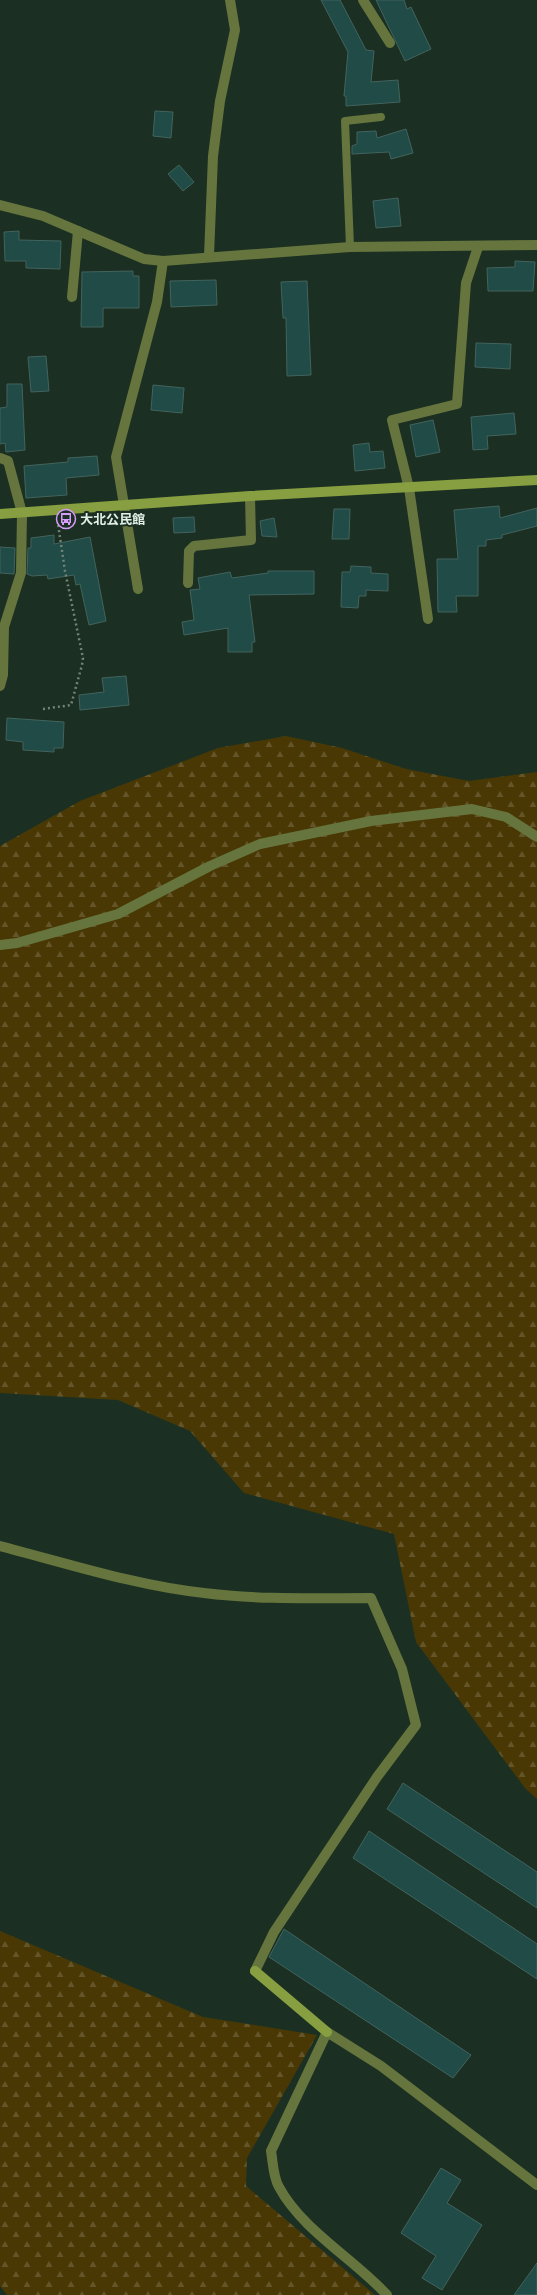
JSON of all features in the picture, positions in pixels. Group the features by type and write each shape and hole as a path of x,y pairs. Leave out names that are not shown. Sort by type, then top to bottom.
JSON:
{"street":[{"path":"210,256 213,156 220,101 235,30 230,0"},
{"path":"363,0 390,43"},
{"path":"0,205 42,216 144,259 163,261 210,256 350,247 478,247 537,245"},
{"path":"72,297 78,231"},
{"path":"428,619 409,488 392,420 457,404 466,282 478,247"},
{"path":"138,589 116,457 158,302 163,261"},
{"path":"0,458 8,461 22,513 21,573 4,627 3,675 0,686"},
{"path":"0,514 250,496 537,480"},
{"path":"188,583 189,551 194,546 251,540 250,496"},
{"path":"0,945 17,943 118,914 210,866 260,844 371,821 472,809 506,817 537,837"},
{"path":"0,1546 118,1577 203,1593 250,1597 372,1598 402,1669 416,1726 377,1777 274,1932 255,1971 327,2032 381,2066 537,2185"},
{"path":"327,2032 271,2151 274,2170 278,2186 299,2216 370,2277 387,2295"}],"lane":[{"path":"350,247 344,121 381,117"}],"path":[{"path":"43,709 71,705 82,665 65,571 56,510"}],"green space":[{"path":"286,736 342,748 406,769 469,781 537,772 537,1799 525,1788 416,1642 394,1534 244,1493 190,1431 118,1400 0,1393 0,846 80,801 218,748"},
{"path":"0,1931 203,2017 317,2035 247,2158 246,2186 375,2295 7,2295 0,2286"}],"building":[{"path":"321,0 340,0 366,50 374,51 371,82 398,80 400,102 346,106 346,96 344,96 348,52"},
{"path":"376,0 404,0 407,9 411,7 431,49 405,61"},
{"path":"155,111 173,112 171,138 153,136"},
{"path":"406,129 413,153 391,159 389,152 352,154 352,146 357,144 357,132 376,131 377,138"},
{"path":"179,165 194,182 183,191 168,174"},
{"path":"398,198 401,226 376,228 373,201"},
{"path":"19,231 19,240 61,241 60,269 26,268 26,261 5,261 4,232"},
{"path":"515,261 535,262 533,291 488,291 487,268 515,267"},
{"path":"133,271 133,276 139,276 139,308 103,308 103,327 81,327 82,272"},
{"path":"216,280 217,305 171,307 170,281"},
{"path":"307,281 311,375 287,376 286,318 283,318 281,282"},
{"path":"476,343 511,344 510,369 475,367"},
{"path":"46,356 49,391 31,392 28,357"},
{"path":"7,384 22,384 25,450 6,452 5,443 0,444 0,408 7,407"},
{"path":"153,385 184,388 182,413 151,410"},
{"path":"514,413 516,434 487,436 488,449 473,450 471,417"},
{"path":"433,420 440,452 416,457 410,425"},
{"path":"369,443 370,452 383,451 385,468 355,471 353,445"},
{"path":"97,456 99,475 66,478 67,495 26,498 24,466 68,462 68,458"},
{"path":"499,506 500,518 537,508 537,526 502,535 502,538 486,540 486,546 478,546 478,596 456,596 457,612 438,612 437,559 458,559 454,510"},
{"path":"334,509 350,509 349,539 332,539"},
{"path":"194,517 195,532 174,533 173,518"},
{"path":"274,518 277,537 262,536 260,521"},
{"path":"54,535 54,544 90,537 106,621 89,625 80,584 76,585 74,575 48,579 47,575 32,576 27,574 28,548 31,548 31,538"},
{"path":"0,547 15,548 14,574 0,573"},
{"path":"351,566 371,567 371,573 388,574 388,591 366,590 366,596 359,596 358,608 341,607 342,572 350,572"},
{"path":"268,571 314,571 314,594 249,595 255,642 252,642 252,652 228,652 228,628 184,635 182,622 194,620 190,590 200,589 198,578 230,572 232,578 268,573"},
{"path":"126,676 129,705 80,710 79,695 104,692 102,678"},
{"path":"7,718 64,722 63,748 54,748 54,752 23,750 23,742 6,740"},
{"path":"403,1783 537,1872 537,1908 387,1809"},
{"path":"369,1831 537,1944 537,1979 353,1858"},
{"path":"284,1929 471,2055 453,2078 269,1957"},
{"path":"441,2168 461,2180 447,2203 482,2225 442,2290 422,2278 436,2256 401,2233"},
{"path":"537,2263 537,2295 514,2295"}],"place":[{"name":"大北公民館","path":"66,519"}]}
